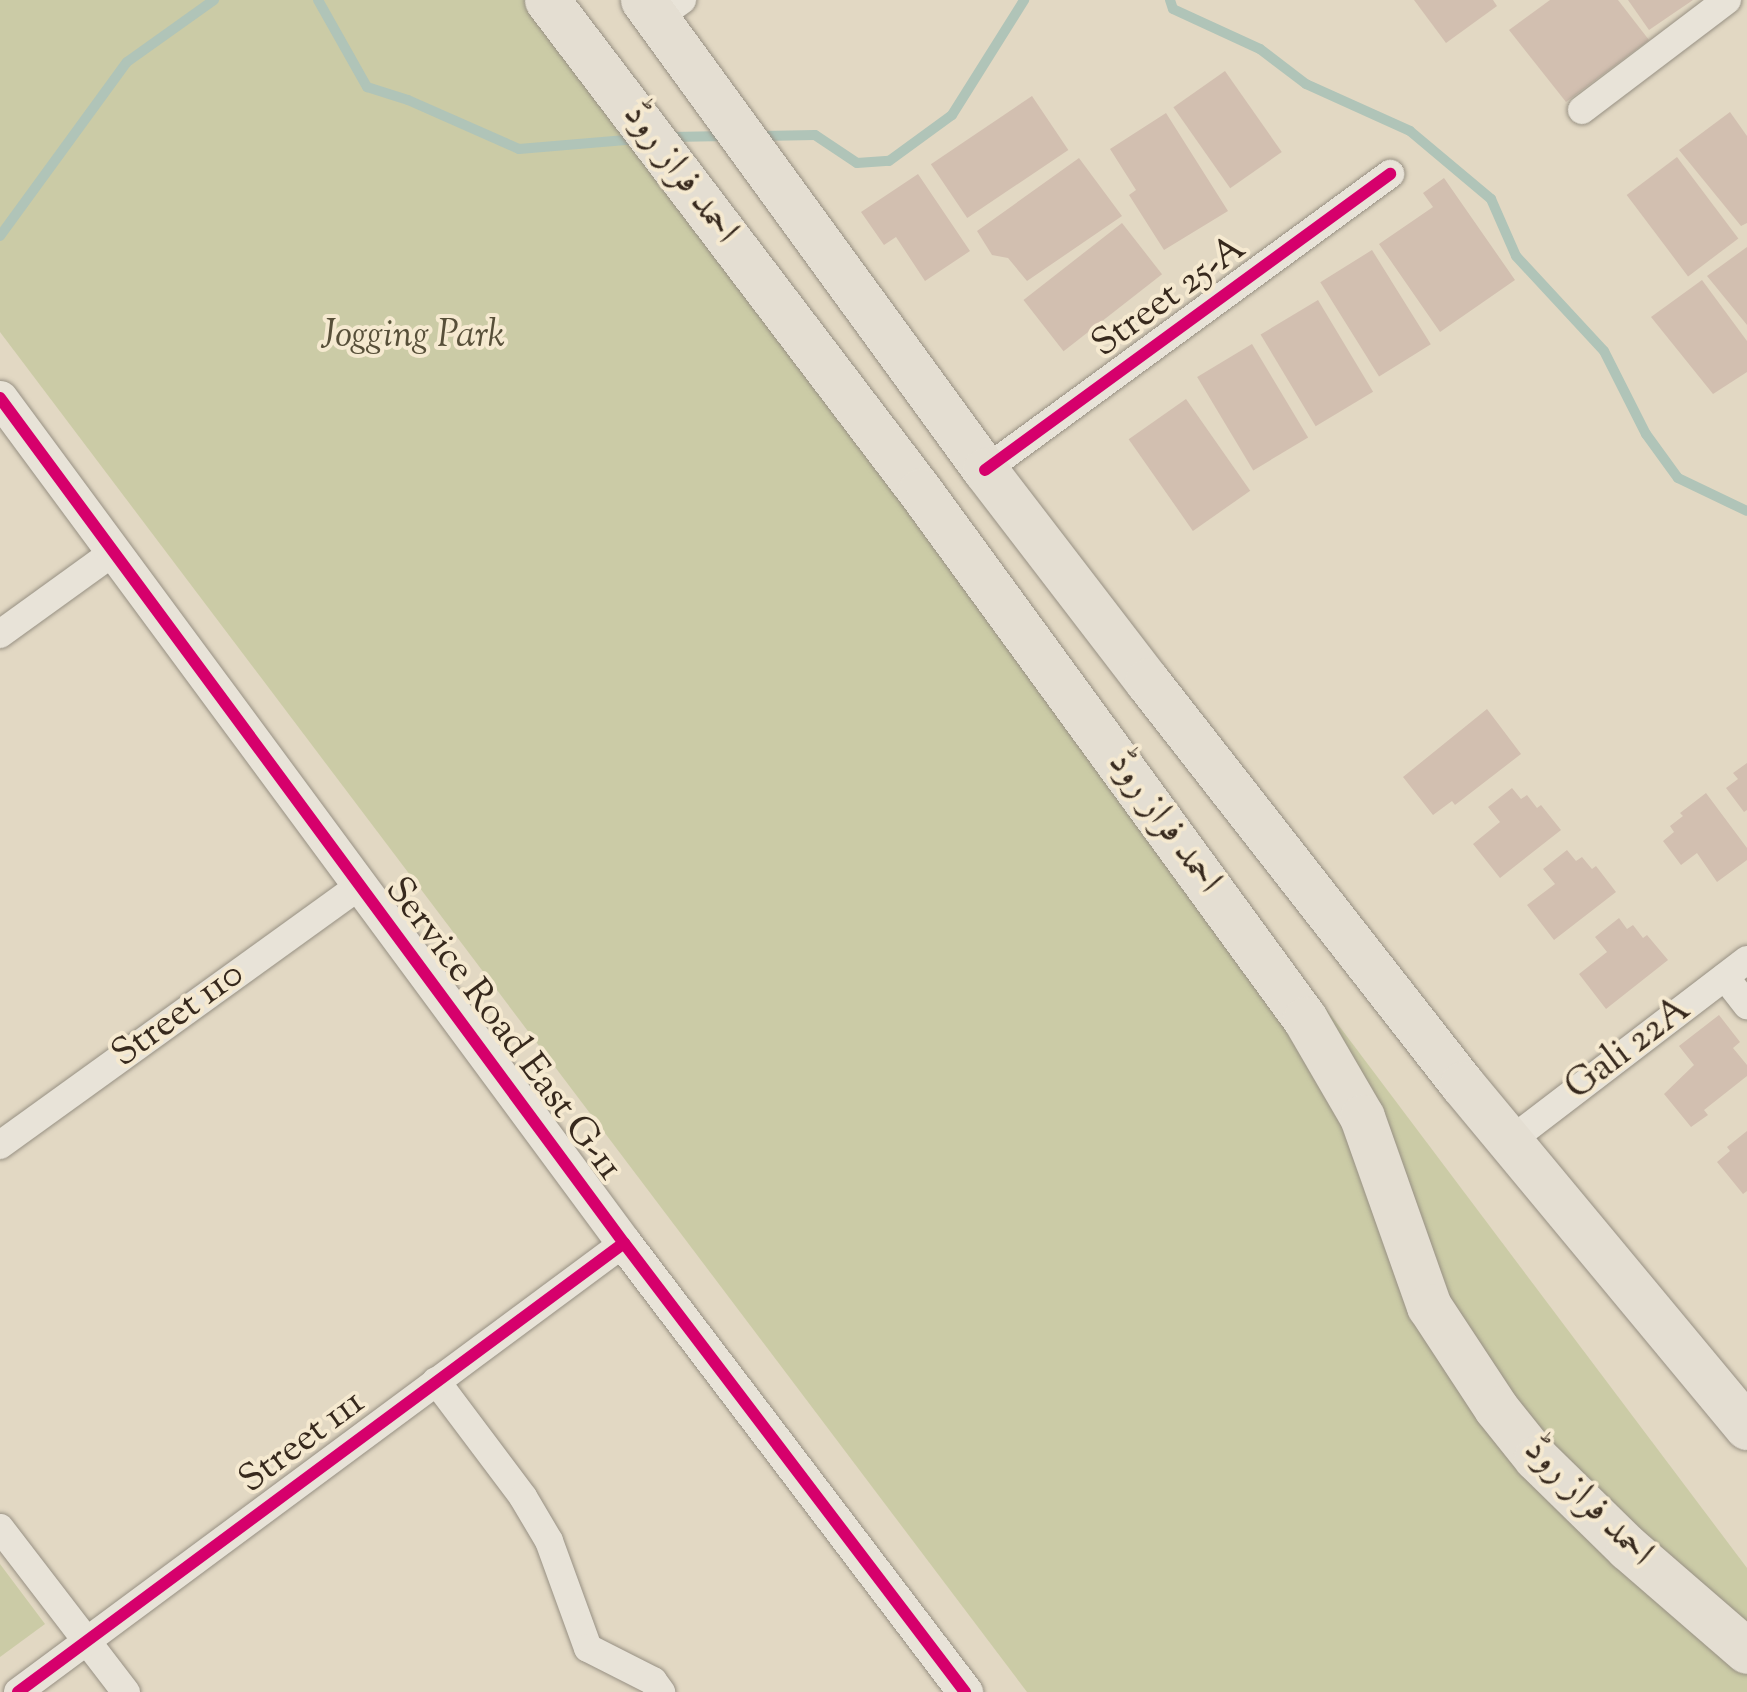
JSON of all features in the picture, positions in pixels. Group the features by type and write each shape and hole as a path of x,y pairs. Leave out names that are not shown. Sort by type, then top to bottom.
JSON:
{"main road":[{"name":"احمد فراز روڈ","path":"547,0 920,490 1306,1020 1362,1117 1429,1306 1496,1408 1536,1458 1628,1548 1747,1651"},
{"name":"احمد فراز روڈ","path":"664,15 764,164 985,470 1510,1141 1747,1428"},
{"path":"793,325 850,282"}],"street":[{"path":"1582,110 1727,0"},
{"name":"Street 25-A","path":"985,470 1390,174"},
{"name":"Service Road East G-11","path":"0,398 358,887 965,1692"},
{"path":"0,634 111,554"},
{"name":"Street 110","path":"0,1145 358,887"},
{"path":"1736,968 1747,1005"},
{"name":"Gali 22A","path":"1510,1141 1736,968"},
{"name":"Street 111","path":"18,1692 624,1243"},
{"path":"436,1381 523,1497 549,1541 588,1648 650,1688"},
{"path":"0,1528 126,1692"}],"green space":[{"name":"Jogging Park","path":"0,0 567,0 1747,1568 1747,1692 1027,1692 0,332"},
{"path":"0,1564 45,1624 0,1657"}],"building":[{"path":"1414,0 1493,0 1497,6 1446,43"},
{"path":"1550,0 1618,0 1649,40 1566,102 1509,30"},
{"path":"1628,0 1693,0 1649,30"},
{"path":"1225,71 1282,152 1230,188 1173,107"},
{"path":"1032,96 1068,150 967,218 931,164"},
{"path":"1730,112 1747,136 1747,223 1741,226 1679,150"},
{"path":"1166,113 1228,211 1164,250 1129,195 1136,190 1110,149"},
{"path":"1677,157 1738,238 1688,276 1627,195"},
{"path":"1079,158 1122,216 1027,281 1008,258 992,255 977,231"},
{"path":"918,174 970,251 925,281 896,237 884,245 861,212"},
{"path":"1444,178 1515,280 1440,332 1379,244 1433,207 1423,193"},
{"path":"1122,223 1162,274 1064,351 1023,300"},
{"path":"1747,247 1747,325 1707,276"},
{"path":"1372,250 1431,344 1379,376 1320,282"},
{"path":"1702,280 1747,341 1747,372 1713,394 1651,317"},
{"path":"1318,300 1373,392 1316,426 1261,335"},
{"path":"1252,344 1308,437 1253,470 1197,377"},
{"path":"1186,399 1250,491 1193,531 1129,439"},
{"path":"1487,709 1521,754 1455,805 1452,801 1433,815 1403,777"},
{"path":"1747,763 1744,812 1726,788 1738,779 1733,773"},
{"path":"1512,788 1521,799 1527,795 1537,808 1541,805 1561,830 1500,878 1473,844 1500,822 1488,807"},
{"path":"1706,793 1747,848 1747,860 1717,882 1697,853 1681,865 1663,841 1674,832 1670,826 1683,816 1680,813"},
{"path":"1567,850 1576,861 1582,857 1592,869 1596,866 1616,892 1554,940 1527,905 1555,884 1543,869"},
{"path":"1619,918 1627,929 1633,925 1643,938 1647,935 1668,960 1606,1009 1579,974 1607,952 1595,937"},
{"path":"1719,1015 1740,1042 1733,1048 1747,1065 1747,1076 1704,1110 1708,1115 1691,1127 1664,1094 1694,1065 1679,1046"},
{"path":"1747,1131 1747,1191 1743,1194 1717,1162 1730,1151 1727,1147"}],"waterway":[{"path":"0,236 127,62 214,0"},
{"path":"318,0 367,87 408,100 519,149 638,139"},
{"path":"760,136 815,135 857,163 889,161 952,115 1024,0"},
{"path":"1170,0 1173,9 1260,49 1306,84 1410,131 1491,199 1516,256 1604,351 1646,434 1678,478 1747,511"},
{"path":"670,137 728,136"}],"cycle path":[{"path":"985,470 1390,174"},
{"path":"0,398 624,1243 965,1692"},
{"path":"18,1692 624,1243"}]}
